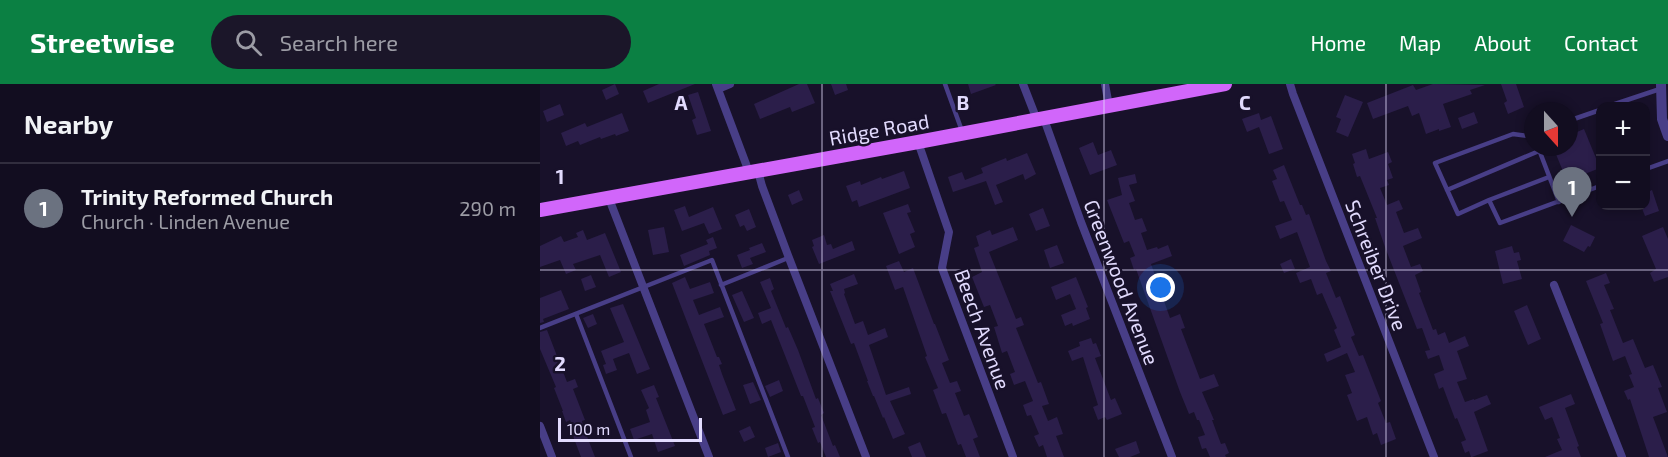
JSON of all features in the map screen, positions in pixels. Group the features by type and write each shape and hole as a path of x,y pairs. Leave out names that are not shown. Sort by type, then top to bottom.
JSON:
{"main road":[{"name":"Ridge Road","path":"540,210 1225,84"}],"street":[{"path":"730,84 717,86 762,186 866,457"},
{"name":"Greenwood Avenue","path":"1023,84 1040,119 1172,457"},
{"path":"1105,84 1109,106"},
{"name":"Schreiber Drive","path":"1290,84 1434,457"},
{"path":"1660,86 1662,119 1668,136"},
{"name":"Beech Avenue","path":"918,142 949,232 942,268 1013,457"},
{"path":"608,196 709,457"},
{"path":"1554,285 1622,457"},
{"path":"540,426 552,457"}],"lane":[{"path":"945,84 962,134"},
{"path":"1620,102 1660,86"},
{"path":"1578,118 1596,111"},
{"path":"1524,135 1513,134 1435,163 1458,214 1549,177"},
{"path":"1447,190 1524,156"},
{"path":"1542,156 1558,202"},
{"path":"1650,168 1668,161"},
{"path":"1490,200 1500,223 1596,188"},
{"path":"721,285 789,258"},
{"path":"540,328 712,260 788,457"},
{"path":"576,314 631,457"}],"building":[{"path":"615,84 619,94 606,100 602,90"},
{"path":"659,84 695,84 648,103 643,91"},
{"path":"799,84 807,84 815,103 792,112 790,107 760,119 754,104"},
{"path":"831,84 846,84 848,90 835,95"},
{"path":"968,84 995,84 996,85 971,94"},
{"path":"1433,84 1485,85 1470,90 1472,94 1443,104 1451,127 1439,131 1439,129 1426,134 1419,113 1412,116 1408,106 1373,119 1367,103 1413,85 1416,90"},
{"path":"1501,84 1516,84 1524,107 1508,114 1504,103 1507,101"},
{"path":"698,92 711,131 697,135 692,120 696,118 688,95"},
{"path":"1345,95 1363,102 1348,137 1336,132 1341,119 1336,117"},
{"path":"560,104 564,115 547,122 543,111"},
{"path":"1474,112 1478,123 1462,129 1458,118"},
{"path":"622,113 629,131 616,136 615,134 601,139 600,137 580,145 578,141 566,146 561,133 585,123 587,127"},
{"path":"1259,113 1261,120 1271,116 1283,149 1269,154 1259,127 1247,132 1242,119"},
{"path":"1584,129 1596,158 1596,170 1567,181 1557,156 1578,156 1578,132"},
{"path":"1093,142 1098,155 1111,150 1117,165 1090,175 1079,148"},
{"path":"1366,149 1369,159 1388,152 1392,162 1388,164 1393,178 1387,180 1389,185 1380,188 1387,205 1399,200 1403,209 1396,212 1404,233 1418,228 1422,238 1403,246 1411,267 1420,264 1423,271 1415,275 1433,330 1436,329 1438,335 1445,332 1449,343 1465,336 1469,346 1457,351 1467,379 1457,382 1465,402 1487,395 1491,404 1474,412 1488,451 1472,457 1469,451 1465,453 1461,442 1466,440 1443,387 1439,389 1434,374 1444,370 1439,355 1428,359 1425,351 1430,350 1422,328 1417,329 1385,247 1375,218 1377,218 1360,176 1357,177 1352,154"},
{"path":"1027,153 1036,174 1025,180 1023,174 996,185 1003,202 995,205 986,181 953,192 948,177 962,172 965,180 983,173 981,168"},
{"path":"1284,165 1300,205 1306,215 1309,214 1331,271 1326,273 1336,298 1340,296 1355,335 1351,337 1359,356 1363,355 1381,401 1378,403 1386,423 1390,422 1396,439 1381,445 1377,433 1373,435 1367,417 1357,421 1347,395 1352,393 1345,375 1355,372 1347,353 1327,362 1324,354 1341,347 1334,330 1337,328 1322,293 1317,295 1311,279 1300,283 1296,273 1310,267 1297,232 1280,239 1275,226 1292,220 1284,201 1280,202 1272,181 1277,179 1273,170"},
{"path":"904,171 910,188 859,207 857,200 852,202 846,186 860,181 861,185"},
{"path":"1135,174 1137,183 1129,185 1135,201 1129,203 1135,220 1142,218 1147,231 1141,233 1147,250 1168,245 1172,256 1151,264 1170,318 1180,314 1185,328 1181,329 1200,379 1214,374 1219,386 1202,392 1221,444 1225,443 1229,453 1225,455 1226,457 1210,457 1206,448 1202,449 1198,437 1205,435 1194,412 1189,414 1136,269 1134,270 1130,258 1135,256 1129,241 1124,243 1107,200 1122,195 1118,178"},
{"path":"799,190 803,200 792,205 788,195"},
{"path":"1652,190 1659,211 1645,216 1643,210 1650,210 1650,191"},
{"path":"908,204 911,212 907,213 915,232 910,234 915,247 899,254 883,213"},
{"path":"685,206 689,217 713,207 722,229 709,234 704,223 682,231 674,210"},
{"path":"1043,208 1050,226 1036,231 1029,214"},
{"path":"749,209 756,227 747,231 744,225 740,227 735,215"},
{"path":"1571,225 1595,237 1590,247 1588,246 1584,252 1563,241"},
{"path":"664,227 669,252 653,255 648,230"},
{"path":"1013,227 1018,240 989,252 1016,319 1021,317 1024,325 1016,328 1049,404 1042,406 1048,421 1057,417 1063,434 1056,436 1064,457 1047,457 1043,445 1039,447 1034,436 1039,434 1031,415 1027,416 1023,405 1033,401 1025,381 1014,385 1010,374 1015,372 1007,351 1002,353 994,327 998,326 990,305 984,307 972,277 982,272 974,248 979,246 976,236 990,230 992,235"},
{"path":"1663,227 1668,239 1668,277 1654,282 1650,273 1656,269 1642,236"},
{"path":"583,230 587,240 605,233 621,272 609,277 600,255 573,264 576,270 566,274 560,260 540,267 540,246 561,236 564,242 578,237 576,233"},
{"path":"824,235 827,245 831,244 833,249 852,241 855,250 819,264 812,247 814,246 812,240"},
{"path":"713,237 717,248 709,251 710,255 684,266 680,255 708,244 706,240"},
{"path":"762,243 766,252 750,258 753,264 742,268 737,255"},
{"path":"1057,245 1064,263 1050,268 1044,250"},
{"path":"1512,246 1514,253 1519,252 1521,260 1517,261 1522,279 1503,284 1495,251"},
{"path":"1291,259 1295,269 1284,273 1280,264"},
{"path":"899,261 904,272 913,268 949,360 942,363 950,383 957,381 961,391 955,393 964,416 969,414 978,437 973,439 980,457 966,457 961,444 958,445 946,413 942,414 933,390 938,388 925,357 927,356 903,287 895,290 886,266"},
{"path":"1606,273 1610,283 1604,285 1614,309 1610,310 1623,343 1633,339 1645,368 1653,365 1662,387 1658,388 1667,412 1653,417 1668,457 1649,457 1630,399 1628,400 1624,391 1634,387 1629,375 1632,374 1625,356 1613,361 1600,324 1603,323 1586,281"},
{"path":"854,274 858,284 844,289 844,294 855,324 863,321 868,335 885,328 888,337 869,345 886,395 909,387 911,394 890,401 905,434 893,439 830,291 833,291 830,284"},
{"path":"591,275 596,287 585,291 581,279"},
{"path":"685,277 690,289 710,282 714,293 693,300 699,315 720,307 724,317 704,324 722,364 719,365 736,410 723,415 672,283"},
{"path":"1076,277 1088,307 1086,308 1090,319 1073,326 1072,323 1065,326 1061,315 1076,309 1070,294 1056,300 1051,287"},
{"path":"770,278 774,289 771,291 798,350 816,399 818,398 824,413 821,415 833,446 835,445 840,457 826,457 820,442 818,443 812,428 815,427 771,320 762,324 758,313 771,308 760,282"},
{"path":"561,290 569,309 543,319 544,322 540,323 540,298"},
{"path":"742,291 754,318 744,322 732,295"},
{"path":"623,304 650,369 637,374 629,353 613,359 617,370 606,374 603,365 606,364 601,351 624,342 610,308"},
{"path":"1527,305 1541,339 1528,345 1514,311"},
{"path":"593,314 597,324 588,328 583,318"},
{"path":"547,330 567,382 575,379 578,387 573,389 585,420 582,421 583,426 595,457 581,457 570,420 566,422 554,388 556,387 540,349 540,332"},
{"path":"1091,338 1093,344 1096,343 1101,356 1095,358 1111,400 1115,398 1122,414 1107,420 1105,417 1098,420 1093,407 1098,405 1083,357 1072,361 1068,351 1080,346 1079,342"},
{"path":"779,380 783,391 770,397 765,386"},
{"path":"753,382 761,400 750,404 743,385"},
{"path":"654,385 659,397 656,398 675,446 658,452 652,434 634,440 630,429 650,422 646,410 649,408 641,390"},
{"path":"1571,394 1575,404 1565,408 1581,457 1545,457 1562,450 1552,417 1545,420 1539,407"},
{"path":"750,426 755,437 744,442 739,431"},
{"path":"1136,441 1140,453 1130,457 1119,457 1115,449"},
{"path":"920,442 926,457 912,457 908,447"},
{"path":"778,443 781,452 768,457 765,448"}],"place":[{"name":"Trinity Reformed Church","path":"1572,217"}]}
